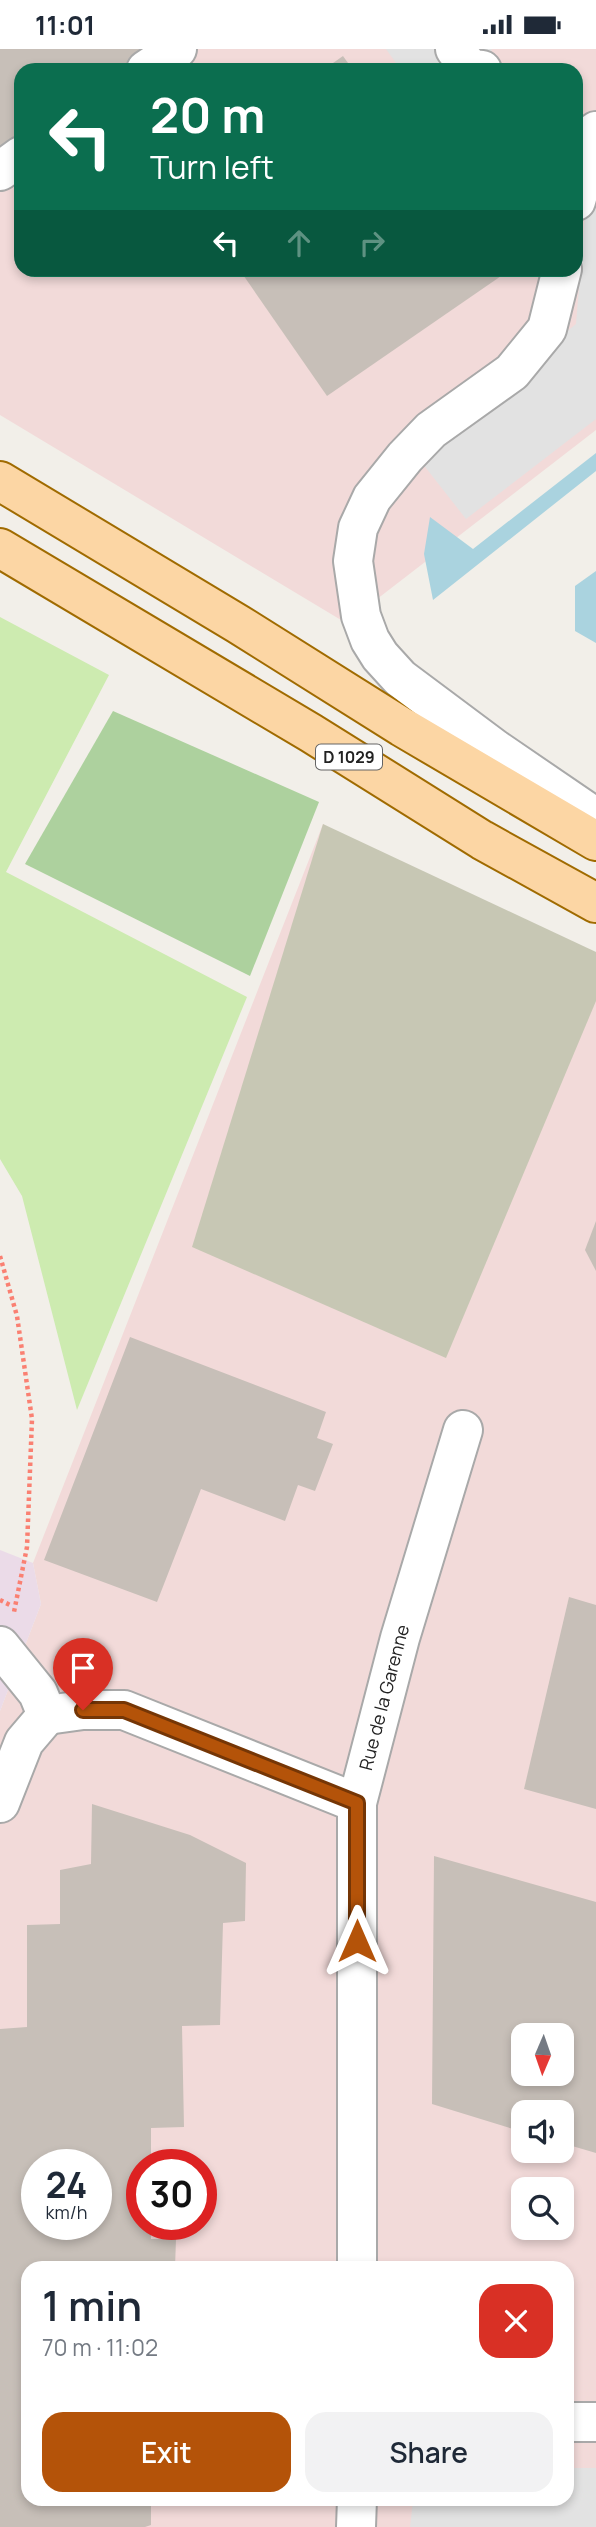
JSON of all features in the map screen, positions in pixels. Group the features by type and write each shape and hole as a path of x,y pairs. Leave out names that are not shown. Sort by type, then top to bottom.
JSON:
{"main road":[{"path":"0,474 72,524"},
{"name":"D 1029","path":"0,481 238,624 413,734 596,841"},
{"name":"D 1029","path":"0,548 311,733 482,840 596,903"}],"street":[{"path":"156,63 177,49"},
{"path":"583,163 587,142"},
{"path":"560,277 547,329 512,372 431,430 372,498 358,529 353,561 361,616 370,640 400,678 495,749 596,818"},
{"name":"Rue de la Garenne","path":"357,2261 357,1803 400,1638 463,1430"},
{"path":"0,1646 38,1693 47,1715"},
{"path":"0,1803 24,1742 47,1715 83,1710 124,1710 357,1803"},
{"path":"574,2422 596,2422"},
{"path":"356,2527 357,2506"}],"path":[{"path":"0,1256 17,1316 32,1419 27,1547 16,1607 0,1646"},
{"path":"0,1600 16,1607"}],"shaded area":[{"path":"0,49 596,49 596,430 346,623 0,415"},
{"path":"386,49 492,49 487,63 396,63"},
{"path":"596,163 596,419 466,519 415,454 576,324 580,277 583,277 588,178"},
{"path":"323,824 596,992 596,2527 0,2527 0,1711 41,1604 33,1563"},
{"path":"323,824 596,952 596,1001 446,1358 192,1247"},
{"path":"0,1550 33,1563 41,1604 0,1711"},
{"path":"574,2468 596,2468 596,2527 410,2527 412,2506 574,2506"}],"green space":[{"path":"0,617 109,675 6,872 247,997 77,1410 22,1196 0,1159"},
{"path":"113,711 319,802 250,976 25,864"}],"water":[{"path":"596,453 596,471 433,600 424,554 430,517 473,549"},
{"path":"596,571 596,643 575,631 575,586"}],"building":[{"path":"0,49 147,49 126,63 14,63 14,141 0,150"},
{"path":"343,56 348,63 333,63"},
{"path":"245,277 500,277 327,396"},
{"path":"596,1221 596,1271 585,1250"},
{"path":"130,1337 326,1412 317,1438 333,1444 315,1491 298,1485 285,1521 201,1489 157,1602 44,1560"},
{"path":"569,1597 596,1605 596,1809 524,1789"},
{"path":"92,1804 190,1835 246,1863 245,1921 223,1923 220,2025 182,2026 184,2127 151,2128 151,2149 126,2149 126,2240 176,2240 175,2261 21,2261 21,2506 151,2506 151,2525 145,2527 0,2527 0,2029 27,2027 27,1925 60,1924 60,1870 91,1864"},
{"path":"434,1856 596,1902 596,2153 574,2147 574,2100 511,2100 511,2128 432,2104"}],"route":[{"path":"83,1710 124,1710 357,1803 357,1941"}]}
